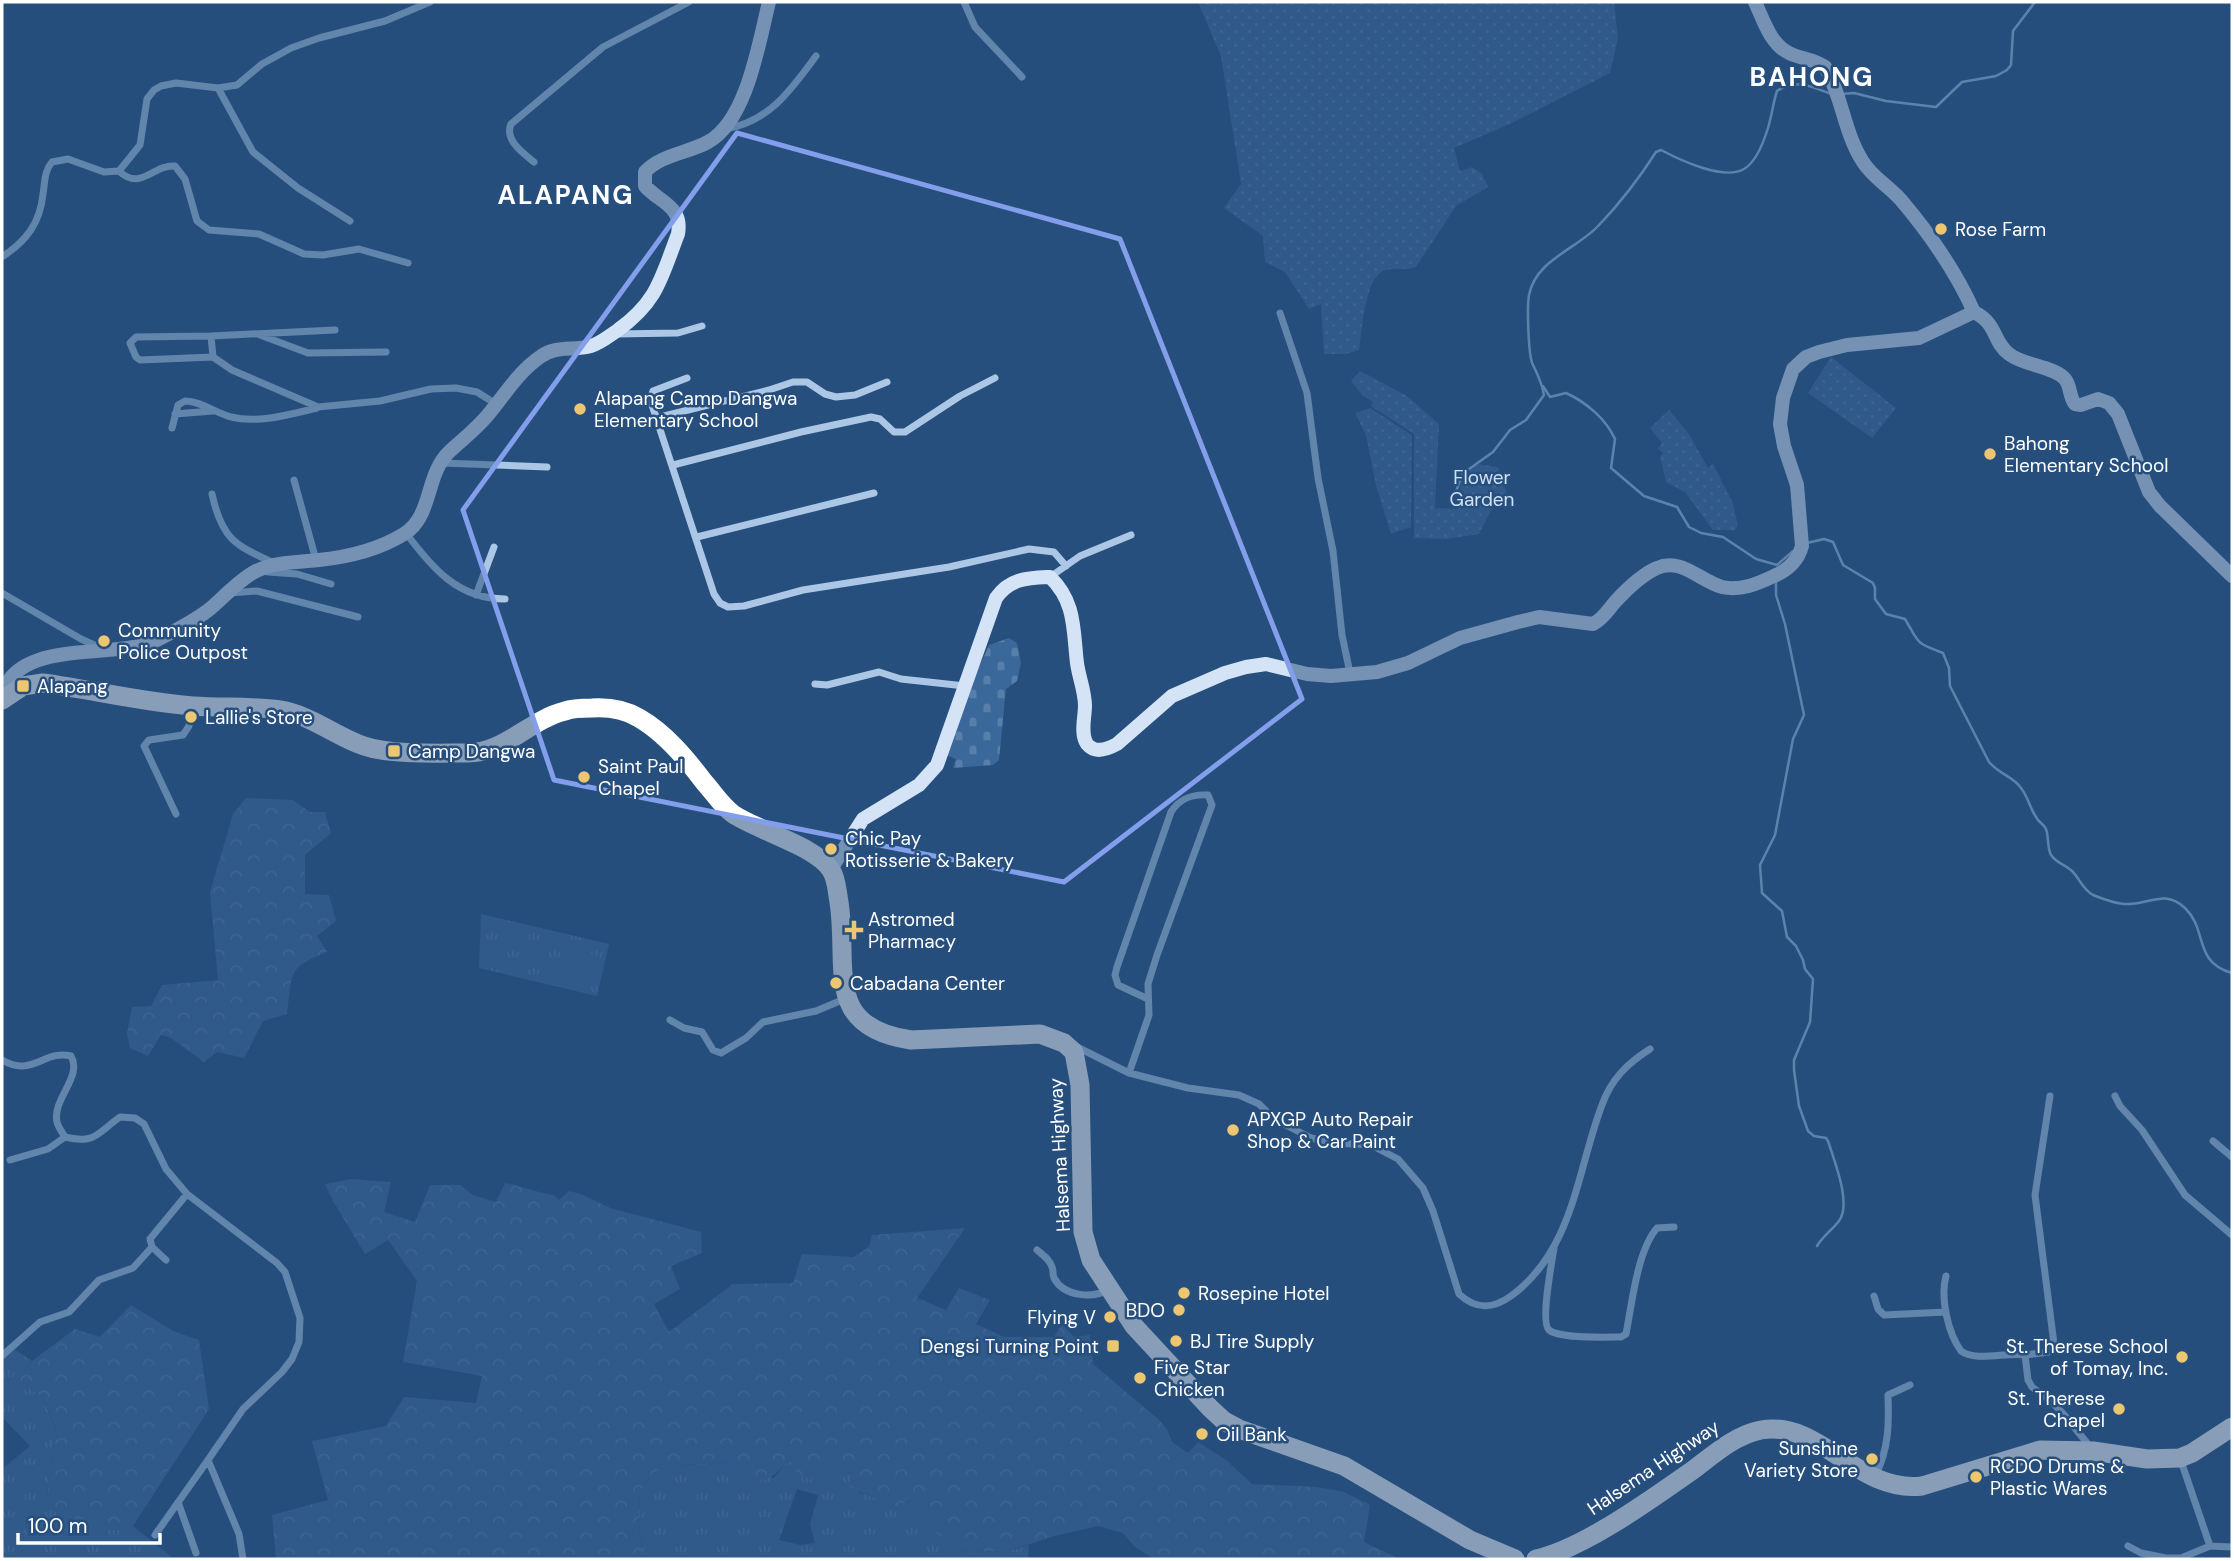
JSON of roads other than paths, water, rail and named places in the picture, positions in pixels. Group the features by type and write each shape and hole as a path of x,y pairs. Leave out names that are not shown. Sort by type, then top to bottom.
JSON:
{"highway":[{"path":"2,697 23,686 43,683 191,706 281,710 307,718 373,749 467,753 492,750 567,710 619,709 655,729 733,814 801,848 831,869 840,910 843,977 847,998 860,1020 892,1038 938,1040 1040,1034 1064,1043"},
{"name":"Halsema Highway","path":"1064,1043 1074,1052 1080,1085 1083,1232 1091,1260 1134,1326 1224,1421 1239,1429 1345,1466 1470,1540 1515,1559"},
{"name":"Halsema Highway","path":"1536,1559 1548,1557 1595,1534 1732,1442 1761,1430 1789,1430 1804,1436 1874,1478 1909,1488 2040,1450 2093,1451 2147,1459 2180,1458 2232,1427"}],"street":[{"path":"2,257 22,242 37,223 47,170 52,162 68,159 104,172 119,171 140,145 144,134 147,99 154,90 169,84 218,88 237,86 262,64 291,48 318,38 385,21 430,2"},
{"path":"534,162 511,140 508,132 511,124 603,47 689,2"},
{"path":"2,697 10,675 33,661 75,653 140,648 204,614 257,571 277,564 368,550 406,533 420,516 432,477 440,463 475,429 515,380 539,357 556,349 590,346 612,334 650,301 678,233 679,222 676,213 648,190 644,182 645,172 656,163 710,141 724,129 735,112 746,83 769,2"},
{"path":"964,2 975,27 1023,77"},
{"path":"1755,2 1779,47 1820,63 1830,75 1854,144 1867,169 1900,200 1942,255 1954,272 1974,312 1989,322 2003,348 2019,361 2063,376 2075,404 2081,405 2098,399 2113,408 2118,414 2149,492 2232,576"},
{"path":"724,129 750,123 770,110 816,56"},
{"path":"218,88 253,152 298,188 350,221"},
{"path":"119,171 125,177 137,179 165,166 175,166 185,179 197,221 209,230 258,234 304,254 323,255 359,249 408,262"},
{"path":"1050,577 1064,594 1073,617 1077,663 1084,694 1084,735 1087,744 1096,750 1117,744 1172,696 1225,673 1266,664 1307,674 1331,676 1392,669 1460,638 1539,617 1593,624 1605,615 1622,594 1656,568 1667,565 1679,565 1721,586 1752,586 1785,571 1800,553 1802,542 1797,485 1780,424 1786,386 1798,362 1819,352 1847,345 1919,338 1974,312"},
{"path":"1280,313 1307,393 1318,478 1333,551 1343,643 1350,673"},
{"path":"612,334 669,334 702,326"},
{"path":"318,407 232,370 214,357 139,360 130,343 136,337 335,330"},
{"path":"260,334 308,353 386,352"},
{"path":"211,336 214,357"},
{"path":"687,378 650,393 650,402 714,594 720,603 728,607 744,606 822,586 949,567 1029,548 1054,552 1066,566"},
{"path":"673,465 871,417 880,419 894,432 905,432 960,396 996,378"},
{"path":"656,418 793,382 807,382 825,394 836,397 855,395 887,382"},
{"path":"172,428 178,405 185,401 196,402 233,418 249,420 449,388 477,392 496,404"},
{"path":"175,414 214,411"},
{"path":"440,463 547,467"},
{"path":"294,480 316,560"},
{"path":"697,537 874,493"},
{"path":"212,494 219,523 228,536 277,564"},
{"path":"406,533 433,568 459,587 491,599 505,599"},
{"path":"831,869 863,819 919,785 937,765 992,607 1003,588 1015,580 1050,577 1096,548 1131,534"},
{"path":"476,594 494,547"},
{"path":"257,571 298,573 331,584"},
{"path":"226,594 257,591 358,617"},
{"path":"2,593 104,651"},
{"path":"816,684 827,685 879,672 901,679 965,686"},
{"path":"176,814 146,751 145,742 183,734 189,726 191,706"},
{"path":"1129,1073 1149,1014 1149,984 1157,955 1209,814 1212,801 1208,795 1189,796 1171,811 1117,967 1115,975 1118,985 1148,999"},
{"path":"670,1020 684,1028 702,1032 713,1050 718,1053 746,1038 763,1022 816,1011 847,998"},
{"path":"1064,1043 1082,1048 1129,1073 1188,1088 1239,1095 1259,1104 1274,1119 1311,1138 1333,1143 1371,1145 1398,1159 1423,1188 1459,1294 1479,1307 1503,1302 1520,1290 1538,1270 1555,1244 1575,1202 1602,1104 1619,1073 1631,1061 1650,1049"},
{"path":"2,1060 9,1065 22,1066 36,1065 52,1056 71,1056 74,1070 56,1116 57,1124 65,1137"},
{"path":"1946,1276 1942,1294 1946,1312 1958,1346 1967,1355 2025,1355 2049,1352 2054,1344 2035,1195 2050,1096"},
{"path":"2115,1096 2120,1106 2142,1130 2185,1195 2232,1235"},
{"path":"10,1160 48,1149 65,1137 86,1141 94,1138 120,1117 135,1118 144,1124 166,1169 187,1194 277,1263 289,1283 300,1318 299,1342 292,1359 243,1409 155,1535"},
{"path":"2213,1141 2232,1157"},
{"path":"166,1259 152,1247 151,1236 187,1194"},
{"path":"1555,1244 1545,1323 1551,1332 1561,1335 1624,1337 1649,1240 1657,1228 1674,1227"},
{"path":"2,1356 40,1322 69,1311 99,1280 132,1268 152,1247"},
{"path":"1037,1250 1049,1261 1054,1277 1069,1291 1094,1295 1110,1289"},
{"path":"1538,1270 1552,1263"},
{"path":"1874,1296 1878,1309 1884,1315 1946,1312"},
{"path":"2025,1355 2028,1380 2032,1387 2066,1416 2093,1451"},
{"path":"1874,1478 1881,1465 1889,1433 1888,1395 1910,1385"},
{"path":"2180,1458 2210,1546"},
{"path":"208,1460 239,1534 243,1559"},
{"path":"178,1502 196,1553"},
{"path":"2128,1546 2141,1553 2166,1558 2181,1558 2210,1546 2232,1547"}],"waterway":[{"path":"1841,94 1854,93 1886,101 1936,107 1962,82 1996,76 2007,70 2011,65 2013,31 2035,2"},
{"path":"1456,492 1462,474 1493,452 1510,430 1526,420 1544,395 1531,360 1528,331 1529,295 1540,272 1600,224 1630,189 1656,152 1661,150 1690,164 1714,171 1735,172 1748,166 1759,151 1777,91 1797,84 1831,94"},
{"path":"1543,386 1550,397 1566,393 1581,401 1601,418 1615,439 1611,468 1644,496 1677,507 1689,527 1701,533 1723,537 1756,559 1777,565"},
{"path":"1807,543 1824,539 1833,542 1843,565 1873,583 1875,599 1886,614 1905,619 1919,641 1943,653 1949,668 1950,686 1989,762 2023,791 2037,819 2046,829 2053,858 2072,871 2090,893 2101,898 2125,904 2164,898 2178,902 2192,917 2211,961 2232,973"},
{"path":"1777,565 1793,551"},
{"path":"1776,582 1776,595 1785,624 1804,715 1793,739 1775,835 1760,865 1762,893 1782,911 1787,937 1796,946 1805,969 1813,979 1810,1022 1794,1060 1794,1070 1799,1106 1808,1131 1828,1141 1841,1182 1844,1204 1839,1221 1817,1246"}],"place":[{"name":"Rose Farm","path":"1941,229"},
{"name":"Alapang Camp Dangwa Elementary School","path":"580,409"},
{"name":"Bahong Elementary School","path":"1990,454"},
{"name":"Community Police Outpost","path":"104,641"},
{"name":"Alapang","path":"23,686"},
{"name":"Lallie's Store","path":"191,717"},
{"name":"Camp Dangwa","path":"394,751"},
{"name":"Saint Paul Chapel","path":"584,777"},
{"name":"Chic Pay Rotisserie & Bakery","path":"831,849"},
{"name":"Astromed Pharmacy","path":"854,930"},
{"name":"Cabadana Center","path":"836,983"},
{"name":"APXGP Auto Repair Shop & Car Paint","path":"1233,1130"},
{"name":"Rosepine Hotel","path":"1184,1293"},
{"name":"BDO","path":"1179,1310"},
{"name":"Flying V","path":"1110,1317"},
{"name":"BJ Tire Supply","path":"1176,1341"},
{"name":"Dengsi Turning Point","path":"1113,1346"},
{"name":"St. Therese School of Tomay, Inc.","path":"2182,1357"},
{"name":"Five Star Chicken","path":"1140,1378"},
{"name":"St. Therese Chapel","path":"2119,1409"},
{"name":"Oil Bank","path":"1202,1434"},
{"name":"Sunshine Variety Store","path":"1872,1459"},
{"name":"RCDO Drums & Plastic Wares","path":"1976,1477"}],"district":[{"name":"BAHONG","path":"1812,77"},
{"name":"ALAPANG","path":"566,195"}],"park label":[{"name":"Flower Garden","path":"1482,488"}]}
